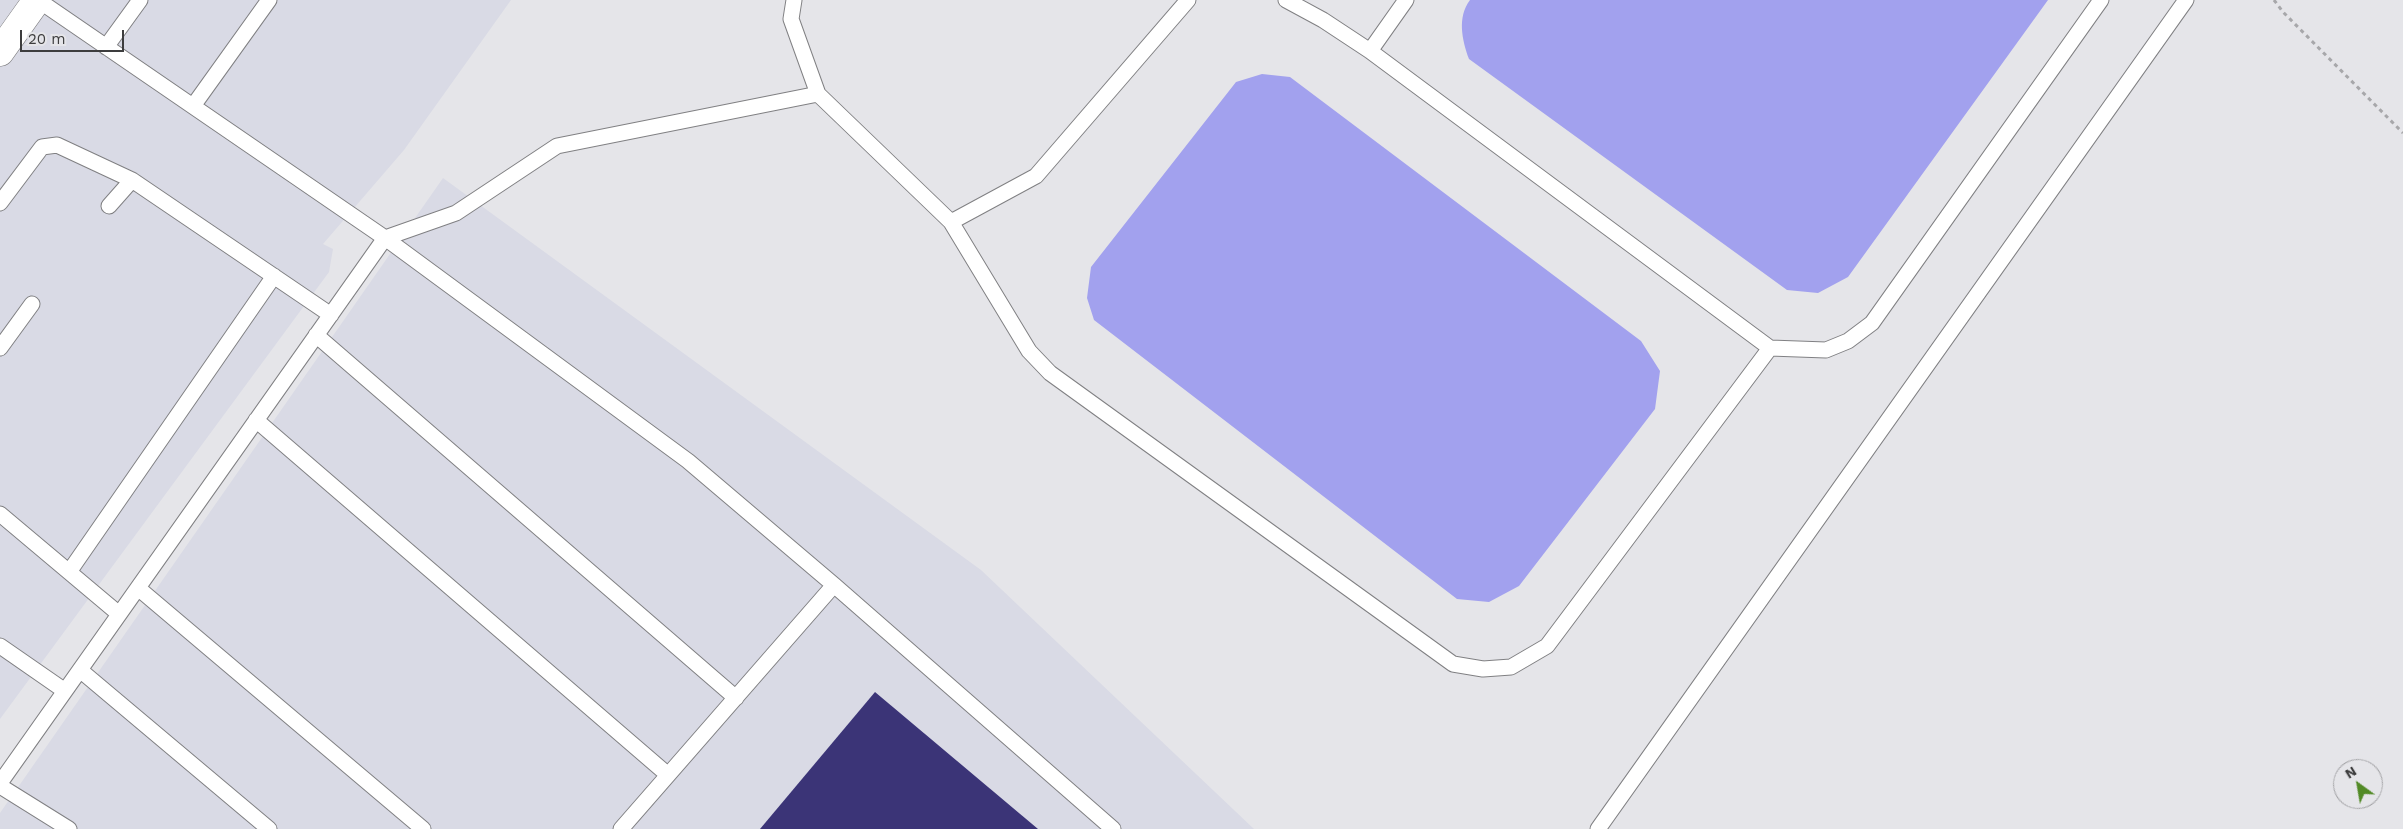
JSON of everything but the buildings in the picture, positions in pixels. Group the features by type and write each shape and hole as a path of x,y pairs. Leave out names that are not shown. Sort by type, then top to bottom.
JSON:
{"street":[{"path":"0,52 38,0"}],"lane":[{"path":"38,0 385,238 688,462 834,585 1113,829"},
{"path":"106,47 140,0"},
{"path":"193,106 269,0"},
{"path":"794,0 791,18 818,94 951,222 1029,351 1050,373 1453,664 1483,669 1511,666 1547,646 1770,348"},
{"path":"951,222 1036,176 1188,0"},
{"path":"1286,0 1323,20 1370,51 1770,348 1826,350 1848,341 1872,323 2101,0"},
{"path":"1370,51 1406,0"},
{"path":"1598,829 2186,0"},
{"path":"69,829 0,784 385,238 456,213 557,146 818,94"},
{"path":"0,203 42,147 57,145 132,180 330,315"},
{"path":"109,206 132,180"},
{"path":"68,572 274,276"},
{"path":"0,348 32,304"},
{"path":"316,335 736,698"},
{"path":"256,420 668,776"},
{"path":"0,514 119,614"},
{"path":"621,829 834,585"},
{"path":"138,588 423,829"},
{"path":"0,646 65,692"},
{"path":"80,670 269,829"}],"path":[{"path":"2274,0 2283,12 2403,133"}],"shaded area":[{"path":"0,0 511,0 404,150 323,244 333,249 329,272 0,719"},
{"path":"443,178 981,570 1254,829 0,829 0,813"}],"water":[{"path":"1470,0 2048,0 1848,277 1818,293 1787,290 1469,59 1464,44 1462,21 1463,14"},
{"path":"1262,74 1290,77 1641,341 1660,371 1655,409 1519,586 1489,602 1457,599 1094,320 1087,298 1091,267 1236,82"}]}
